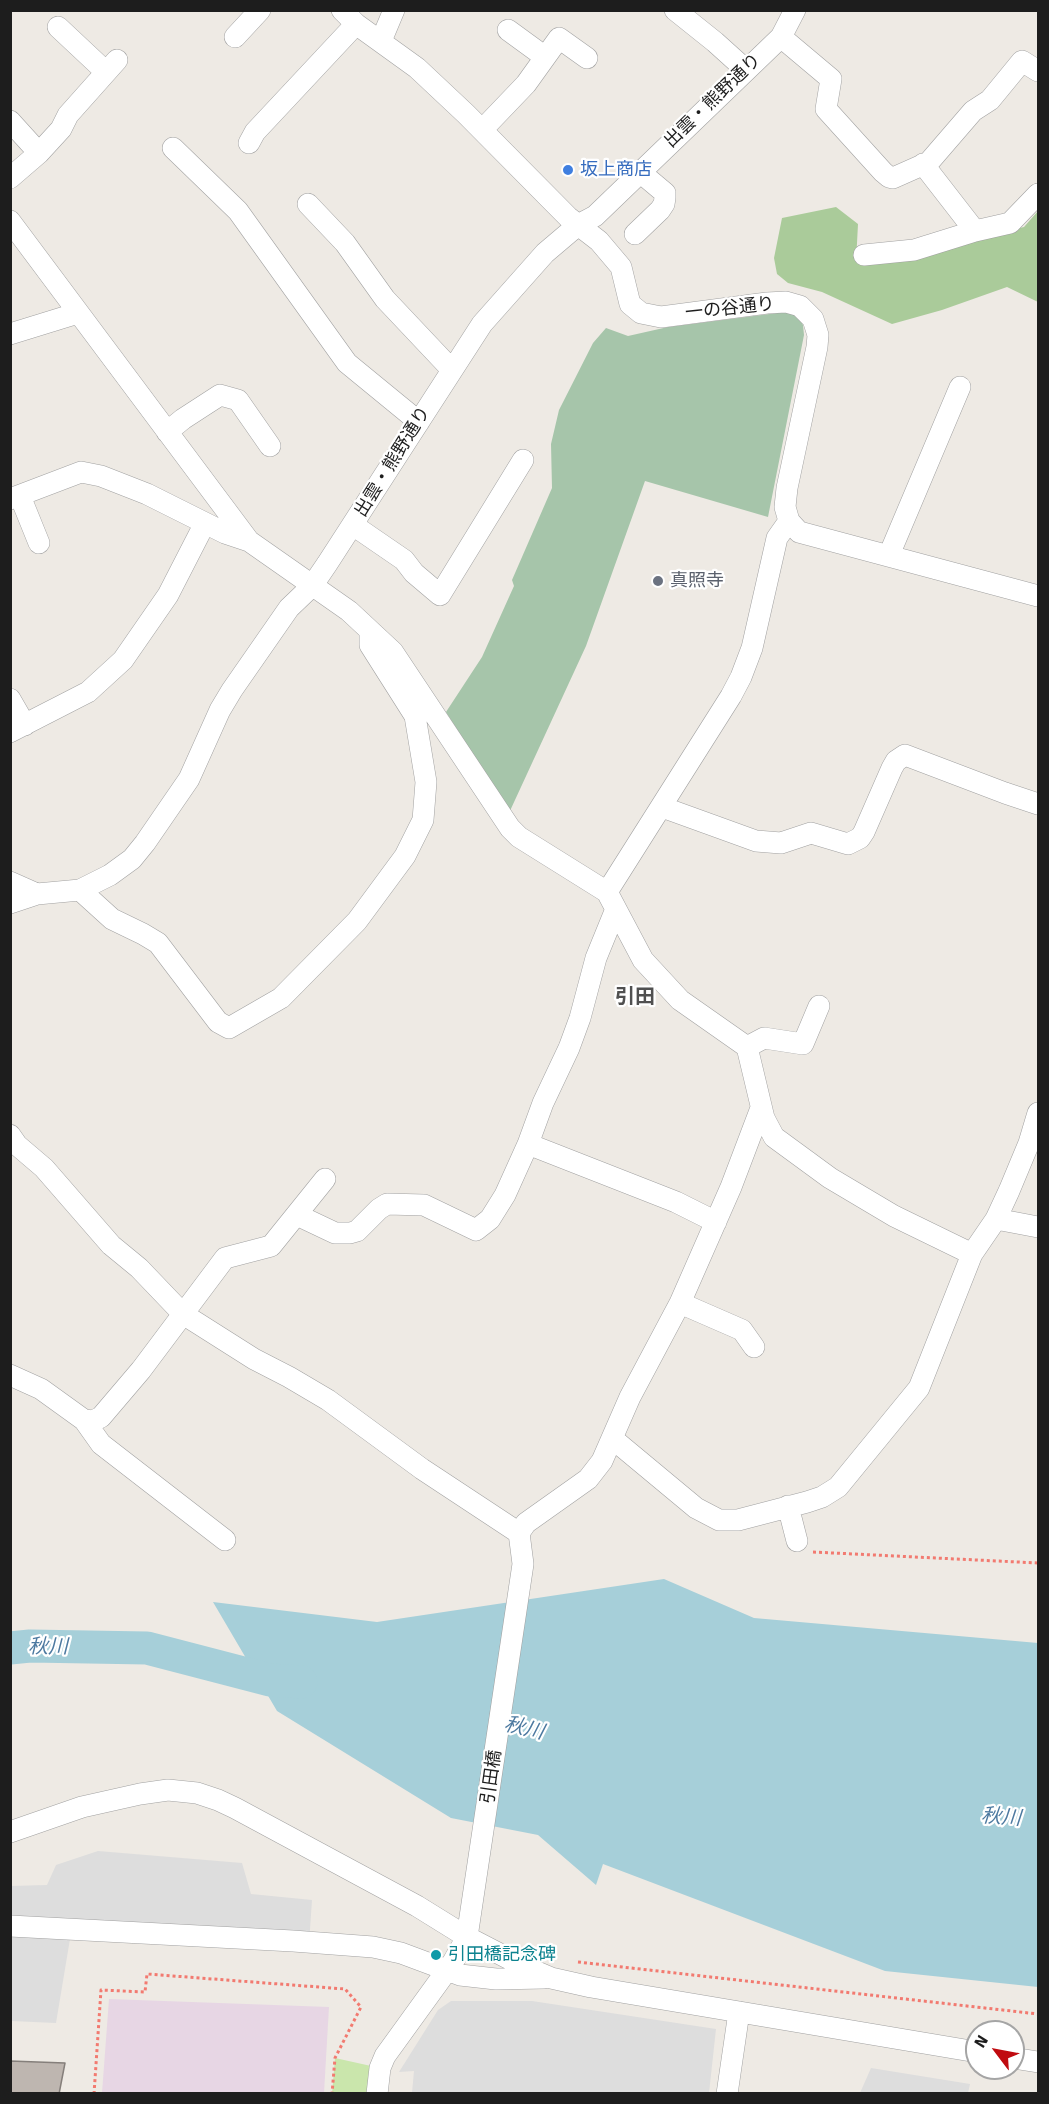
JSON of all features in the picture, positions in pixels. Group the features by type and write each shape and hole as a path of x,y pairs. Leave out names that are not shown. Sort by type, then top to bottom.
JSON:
{"street":[{"path":"235,37 260,10"},
{"path":"381,41 394,10"},
{"path":"675,10 746,70"},
{"name":"出雲・熊野通り","path":"10,903 37,894 80,890 110,875 132,859 189,779 220,710 232,690 289,608 312,586 482,324 545,253 578,225 595,216 781,37 795,10"},
{"path":"249,143 255,132 349,17"},
{"name":"一の谷通り","path":"349,17 417,68 568,217 599,241 621,267 630,304 641,313 661,317 767,303 786,303 800,306 813,319 818,335 817,347 787,488 785,507 789,521"},
{"path":"10,178 62,129 68,115 111,66 58,27"},
{"path":"508,30 545,57"},
{"path":"781,37 831,80 826,109 889,177 893,178 929,162 973,111 990,100 1022,61 1038,71"},
{"path":"482,130 526,84 560,38 587,58"},
{"path":"10,121 39,153"},
{"path":"173,148 238,211 347,363 419,422"},
{"path":"923,164 975,231"},
{"path":"635,234 660,210 665,198 664,194 640,172"},
{"path":"864,255 914,250 1010,223 1038,194"},
{"path":"308,204 345,243 385,299 452,370"},
{"path":"10,221 249,541"},
{"path":"10,334 78,314"},
{"path":"889,555 960,387"},
{"path":"167,432 220,395 238,400 270,446"},
{"path":"353,525 404,560 414,573 440,596 523,460"},
{"path":"39,543 15,498 81,472 101,476 147,494 225,533 249,541 349,611 393,652 510,828 519,837 612,900 643,960 680,1000 747,1047 761,1108 774,1137 830,1178 894,1216 972,1254"},
{"path":"297,1215 335,1233 357,1231 387,1204 424,1205 476,1230 490,1219 505,1195 543,1103 569,1048 580,1018 612,900 662,807 741,676 752,648 777,538 789,521 799,532 808,535 1038,596"},
{"path":"10,699 18,728 88,692 123,660 168,594 205,523"},
{"path":"80,890 112,919 158,943 218,1022 229,1028 280,998 357,921 405,856 423,820 426,782 415,716 370,645 370,631"},
{"path":"662,807 756,841 781,843 811,833 848,844 860,838 864,832 892,768 896,761 905,755 1038,804"},
{"path":"10,882 37,894"},
{"path":"747,1047 764,1038 803,1044 819,1006"},
{"path":"10,1136 44,1168 111,1245 139,1268 183,1314 236,1349 328,1400 430,1474 519,1533 526,1523 588,1479 602,1461 630,1397 680,1303 716,1222 761,1108"},
{"path":"613,1439 696,1508 719,1520 738,1520 822,1497 838,1487 919,1388 972,1254 996,1219 1029,1143 1038,1113"},
{"path":"528,1144 676,1202 716,1222"},
{"path":"84,1420 93,1421 101,1417 141,1370 225,1258 271,1246 326,1179"},
{"path":"996,1219 1038,1227"},
{"path":"680,1303 742,1329 754,1347"},
{"path":"10,1375 41,1389 84,1420 101,1444 225,1540"},
{"path":"788,1506 797,1541"},
{"name":"引田橋","path":"469,1928 523,1564 519,1533"},
{"path":"10,1832 82,1807 140,1794 168,1790 196,1793 235,1808 417,1906 469,1928 525,1967 551,1978 591,1987 965,2050"},
{"path":"10,1926 373,1947 401,1953 446,1972 460,1975 496,1979 551,1978"},
{"path":"377,2094 382,2062 446,1972 469,1928"},
{"path":"727,2094 739,2012"}],"path":[{"path":"797,1541 810,1552 1038,1563"},
{"path":"572,1962 1038,2014"},
{"path":"94,2094 101,1990 145,1992 147,1974 345,1989 361,2007 335,2058 332,2094"}],"shaded area":[{"path":"98,1851 242,1863 251,1894 312,1900 309,1944 71,1933 56,2023 11,2021 10,1886 47,1885 56,1865"},
{"path":"109,1999 329,2007 324,2093 102,2093"},
{"path":"451,2001 532,2001 716,2029 709,2093 412,2093 414,2071 399,2072 438,2010"},
{"path":"871,2068 970,2084 968,2093 860,2093"}],"green space":[{"path":"836,207 858,224 856,262 1024,227 1038,211 1038,302 1007,287 942,310 892,324 822,292 788,283 777,274 774,258 782,218"},
{"path":"785,312 798,316 803,325 804,335 768,517 645,481 586,646 509,813 446,712 482,657 514,586 512,580 552,488 551,444 559,410 593,343 606,328 628,336 668,327"},
{"path":"335,2058 380,2068 378,2093 332,2094"}],"water":[{"path":"664,1579 754,1618 1038,1643 1038,1987 885,1971 603,1864 596,1885 538,1835 451,1818 277,1711 213,1602 377,1622"}],"building":[{"path":"10,2061 65,2063 59,2094 10,2094"}],"waterway":[{"name":"秋川","path":"10,1648 30,1646 147,1648 270,1680 301,1682"}],"place":[{"name":"坂上商店","path":"568,170"},
{"name":"真照寺","path":"658,581"},
{"name":"引田橋記念碑","path":"436,1955"}],"district":[{"name":"引田","path":"635,998"}]}
